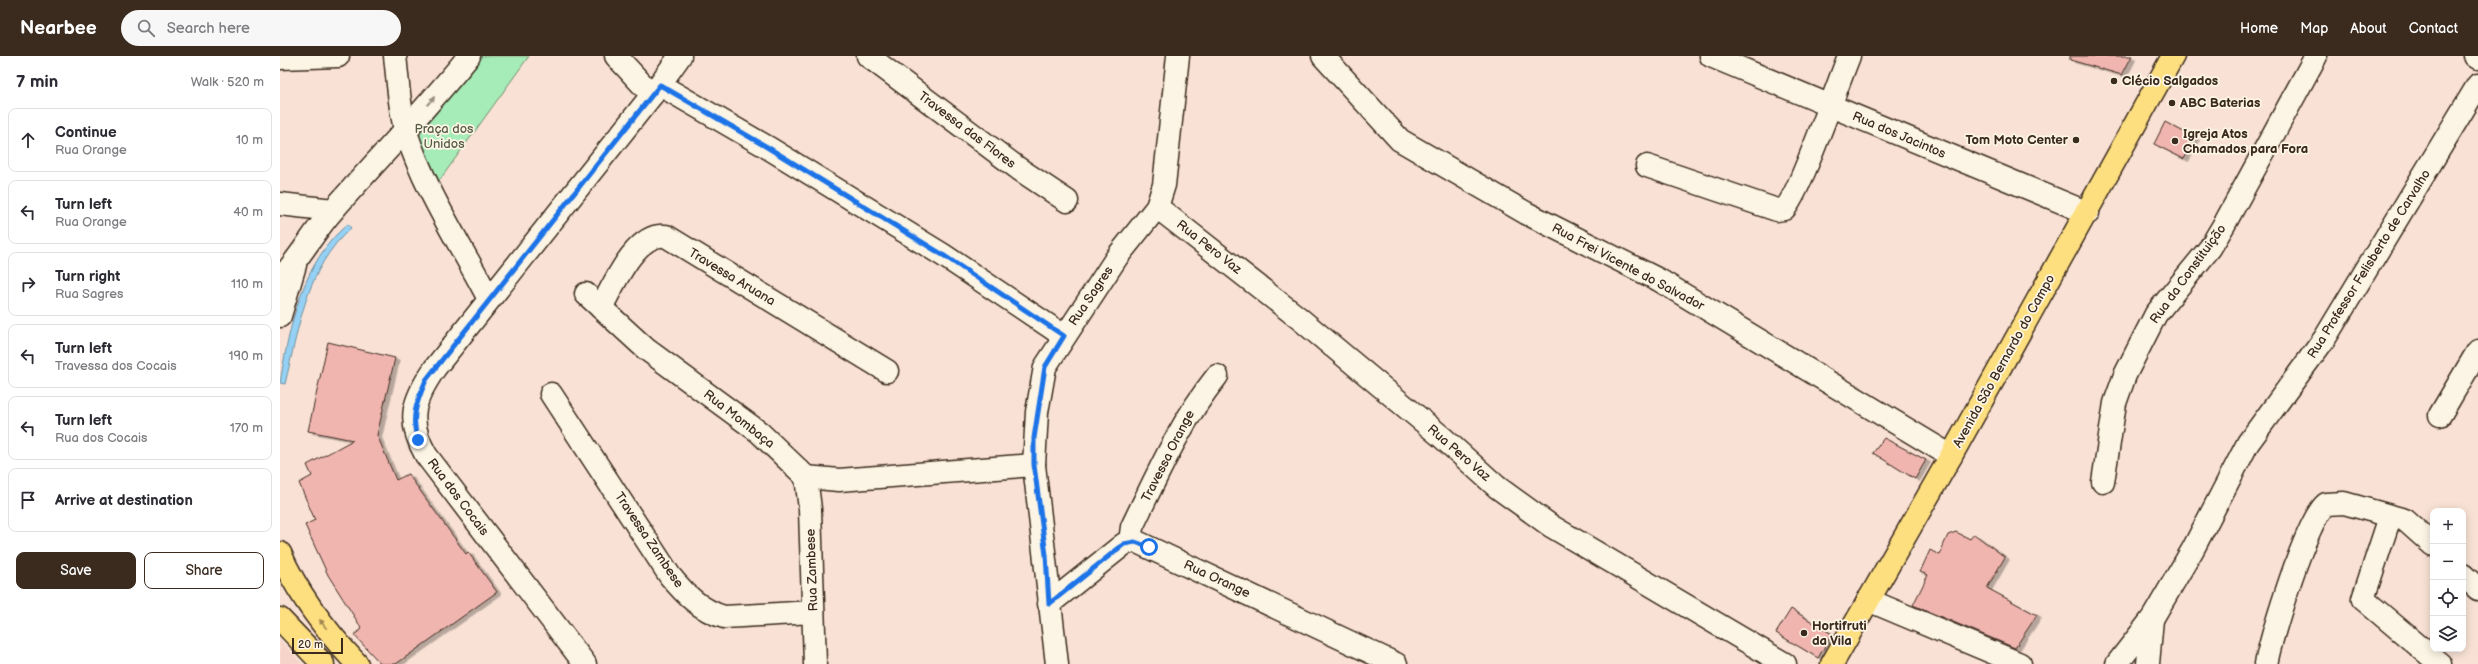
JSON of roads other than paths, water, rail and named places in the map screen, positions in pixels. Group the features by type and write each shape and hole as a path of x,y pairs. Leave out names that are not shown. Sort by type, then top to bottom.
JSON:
{"main road":[{"name":"Avenida São Bernardo do Campo","path":"1832,664 1952,456 2088,213 2173,56"},
{"path":"280,552 291,576 314,613 357,664"},
{"path":"280,619 323,664"}],"street":[{"path":"280,58 338,56"},
{"path":"395,56 399,92 406,131 418,165 489,299"},
{"path":"280,278 296,262 333,210 406,131 469,56"},
{"path":"616,56 656,90 767,147 943,255 1064,336"},
{"name":"Rua dos Cocais","path":"585,664 435,468 418,440 413,427 413,416 426,380 656,90 680,56"},
{"name":"Travessa das Flores","path":"868,56 1006,159 1067,201"},
{"name":"Rua Sagres","path":"1057,664 1049,604 1046,555 1034,465 1036,418 1045,367 1117,257 1158,207 1164,186 1178,56"},
{"name":"Rua Frei Vicente do Salvador","path":"1323,56 1400,140 1526,213 1659,280 1952,456"},
{"name":"Rua dos Jacintos","path":"1711,56 2088,213"},
{"path":"1647,166 1777,210 1787,206 1830,106 1848,56"},
{"name":"Rua da Constituição","path":"2103,482 2115,403 2125,375 2156,314 2210,248 2225,224 2316,56"},
{"name":"Rua Professor Felisberto de Carvalho","path":"2117,664 2152,619 2193,548 2248,443 2325,338 2478,85"},
{"path":"280,204 333,210"},
{"name":"Rua Pero Vaz","path":"1158,207 1300,318 1443,438 1497,487 1551,526 1785,664"},
{"name":"Travessa Aruana","path":"593,301 638,246 652,237 666,236 887,371"},
{"path":"280,316 296,262"},
{"name":"Rua Mombaça","path":"593,301 646,349 759,432 806,477"},
{"path":"2440,415 2478,351"},
{"name":"Travessa Orange","path":"1130,541 1132,527 1196,402 1218,376"},
{"name":"Travessa Zambese","path":"551,394 670,576 692,600 724,617 813,612"},
{"path":"806,477 839,480 1034,465"},
{"name":"Rua Zambese","path":"806,477 810,509 815,664"},
{"path":"2266,664 2294,572 2316,515 2326,504 2344,502 2390,517 2405,520 2414,526 2432,544"},
{"path":"2390,517 2363,599 2440,664"},
{"path":"1049,604 1111,554 1130,541"},
{"name":"Rua Orange","path":"1130,541 1164,554 1396,664"},
{"path":"2466,578 2478,590"},
{"path":"1868,600 2020,664"},
{"path":"2148,664 2152,619"}],"water":[{"path":"348,224 351,228 336,244 324,261 314,280 300,320 285,384 280,383 293,318 300,297 319,257 332,239"}],"place":[{"name":"Clécio Salgados","path":"2114,81"},
{"name":"ABC Baterias","path":"2172,103"},
{"name":"Tom Moto Center","path":"2076,140"},
{"name":"Igreja Atos Chamados para Fora","path":"2175,141"},
{"name":"Hortifruti da Vila","path":"1804,633"}],"park label":[{"name":"Praça dos Unidos","path":"444,136"}]}
